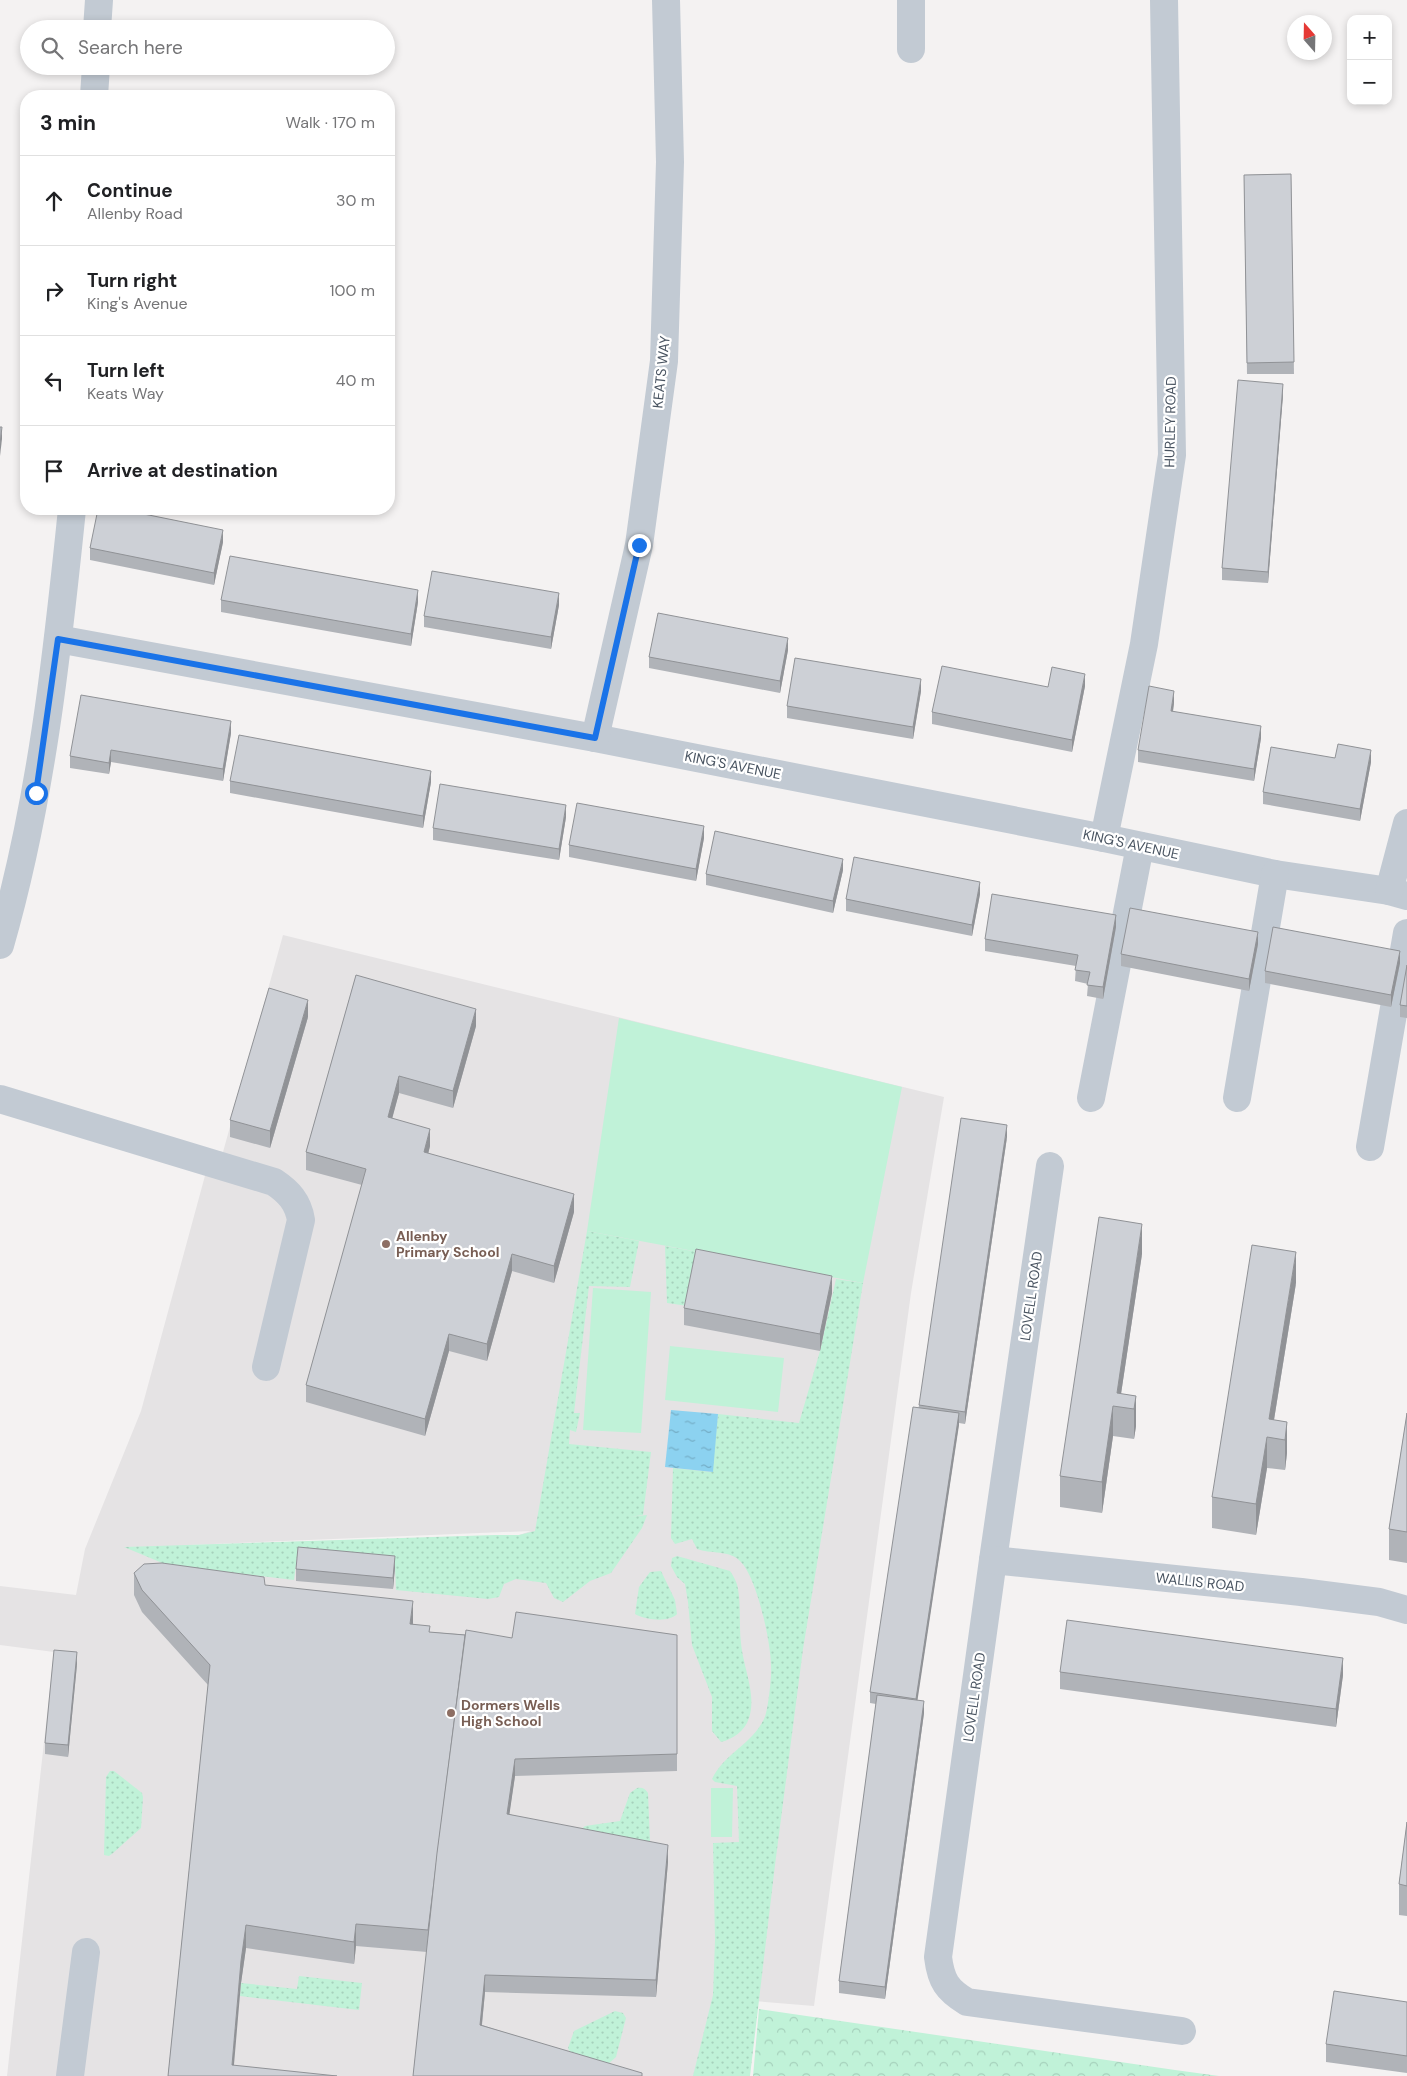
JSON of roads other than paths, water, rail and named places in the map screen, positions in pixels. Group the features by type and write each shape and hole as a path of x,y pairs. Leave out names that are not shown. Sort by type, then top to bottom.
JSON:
{"street":[{"path":"97,20 98,0"},
{"name":"KEATS WAY","path":"595,738 639,545 664,361 670,162 666,0"},
{"path":"911,0 911,49"},
{"name":"HURLEY ROAD","path":"1104,838 1144,644 1172,455 1164,0"},
{"path":"94,90 95,75"},
{"path":"0,945 36,793 58,639 71,515"},
{"name":"KING'S AVENUE","path":"58,639 595,738 1104,838 1276,874 1398,894"},
{"path":"1398,894 1407,823"},
{"path":"1091,1098 1140,846"},
{"path":"1237,1098 1276,874"},
{"path":"1370,1147 1407,933"},
{"path":"0,1099 274,1182 286,1190 296,1202 302,1220 266,1367"},
{"name":"LOVELL ROAD","path":"1050,1166 938,1957 940,1974 955,1995 967,2002 1182,2031"},
{"name":"WALLIS ROAD","path":"993,1560 1301,1592 1379,1602 1407,1610"},
{"path":"70,2076 86,1952"}],"water":[{"path":"671,1410 718,1414 713,1472 665,1467"}],"place":[{"name":"Allenby Primary School","path":"386,1244"},
{"name":"Dormers Wells High School","path":"451,1713"}]}
